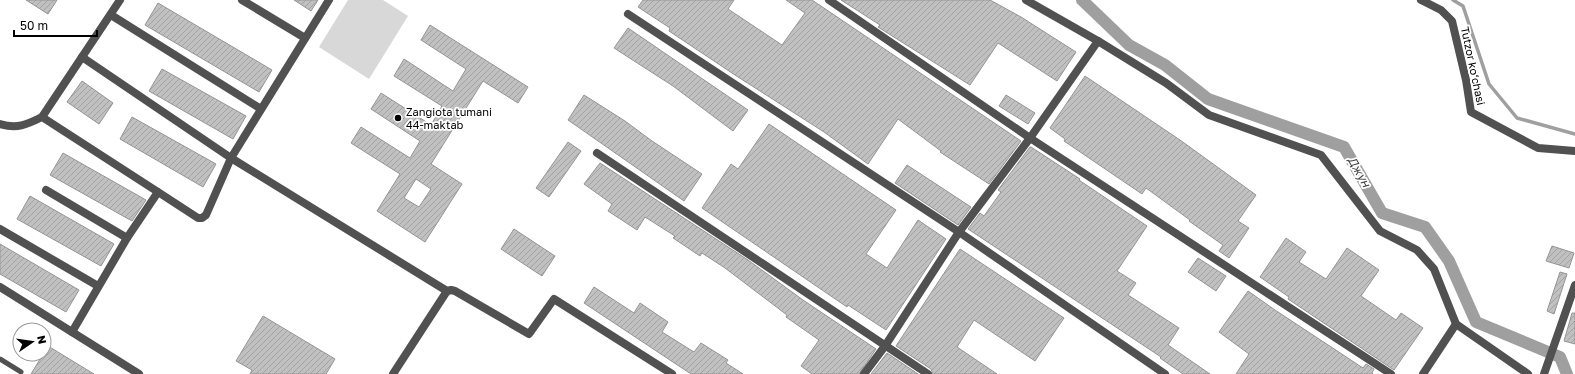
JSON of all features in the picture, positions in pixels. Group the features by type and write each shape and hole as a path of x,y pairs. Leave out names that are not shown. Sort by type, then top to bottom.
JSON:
{"street":[{"path":"0,124 12,128 42,117 120,0"},
{"path":"242,0 305,38"},
{"path":"42,117 198,218 202,218 206,214 231,158 329,0"},
{"path":"829,0 1030,138 1390,374"},
{"path":"1026,0 1098,41 1166,83 1209,115 1321,155 1380,231 1417,250 1434,269 1456,324 1528,374"},
{"name":"Tutzor ko‘chasi","path":"1421,0 1441,10 1452,21 1466,80 1471,112 1538,148 1575,151"},
{"path":"628,14 960,232 1165,374"},
{"path":"111,15 261,110"},
{"path":"864,374 885,346 960,232 1030,138 1098,41"},
{"path":"82,57 231,158 447,291 455,291 529,334 554,299 672,374"},
{"path":"597,153 928,374"},
{"path":"46,190 127,238"},
{"path":"72,332 127,238 158,192"},
{"path":"0,229 98,286"},
{"path":"1544,374 1558,338 1575,285"},
{"path":"0,287 139,374"},
{"path":"393,374 447,291"},
{"path":"1423,374 1456,324"}],"lane":[{"path":"0,359 20,372"}],"shaded area":[{"path":"348,0 383,0 408,16 369,79 319,47"}],"building":[{"path":"26,0 57,0 48,14"},
{"path":"294,0 318,0 311,11"},
{"path":"643,0 734,0 728,9 782,45 805,13 786,0 812,0 1021,141 989,184 940,152 941,151 898,119 868,164 824,132 669,31 670,28 638,7"},
{"path":"841,0 990,0 1021,17 1076,52 1057,81 998,43 970,85 878,27 880,25"},
{"path":"158,3 272,70 259,92 145,25"},
{"path":"430,25 528,87 518,103 483,81 431,164 462,184 425,242 377,211 400,174 351,143 361,127 410,158 420,141 371,109 381,93 431,125 442,106 394,76 404,59 453,91 466,69 421,40","holes":["416,179 431,189 419,207 404,198"]},
{"path":"628,28 748,110 733,131 673,86 614,48"},
{"path":"162,69 246,116 233,139 149,91"},
{"path":"1085,76 1180,140 1256,195 1238,221 1249,228 1229,258 1219,251 1223,245 1146,188 1142,194 1064,141 1065,139 1050,128"},
{"path":"82,81 113,103 99,124 67,102"},
{"path":"584,95 625,121 702,174 684,201 568,120"},
{"path":"1006,95 1035,113 1028,124 999,106"},
{"path":"132,117 216,164 203,187 120,139"},
{"path":"769,124 896,210 866,254 887,268 918,220 946,239 886,330 848,305 847,307 702,208 731,164 738,169"},
{"path":"568,142 581,151 549,197 536,188"},
{"path":"1030,147 1080,179 1079,180 1147,226 1117,271 1136,283 1128,295 1179,328 1168,345 1210,374 1183,374 1160,358 1161,357 968,229 980,213 984,216 1001,192 998,190"},
{"path":"63,153 146,200 132,221 50,175"},
{"path":"600,163 748,260 803,300 876,349 859,374 812,374 801,366 819,340 786,317 787,315 725,268 702,253 700,256 673,238 675,236 645,217 637,230 608,211 612,204 584,184"},
{"path":"907,165 971,207 958,225 895,183"},
{"path":"30,196 114,244 101,266 17,219"},
{"path":"514,229 555,256 542,276 501,249"},
{"path":"1286,238 1306,252 1299,262 1326,279 1347,248 1379,270 1361,296 1396,320 1401,313 1423,328 1394,370 1288,299 1289,297 1260,277"},
{"path":"0,244 79,290 66,312 0,274"},
{"path":"1552,246 1574,253 1569,268 1546,261"},
{"path":"960,249 1064,318 1035,361 974,320 957,347 997,374 933,374 931,369 896,346"},
{"path":"1198,258 1226,276 1216,291 1188,272"},
{"path":"1560,272 1567,274 1554,314 1547,311"},
{"path":"594,287 634,313 640,303 668,322 662,332 694,352 701,343 728,360 726,363 743,374 691,374 584,303"},
{"path":"1248,291 1363,368 1366,364 1374,369 1373,374 1236,374 1249,354 1219,332"},
{"path":"1572,313 1575,313 1575,344 1564,341"},
{"path":"263,316 335,359 326,374 250,374 252,370 236,361"},
{"path":"52,348 94,374 31,374 38,362 52,362"},
{"path":"887,353 918,374 871,374"}],"waterway":[{"name":"Джун","path":"1082,0 1129,45 1165,65 1208,99 1344,147 1382,213 1425,227 1449,261 1476,322 1560,357 1567,374"},
{"path":"1453,0 1463,6 1489,84 1517,118 1575,134"}],"place":[{"name":"Zangiota tumani 44-maktab","path":"398,118"}]}
